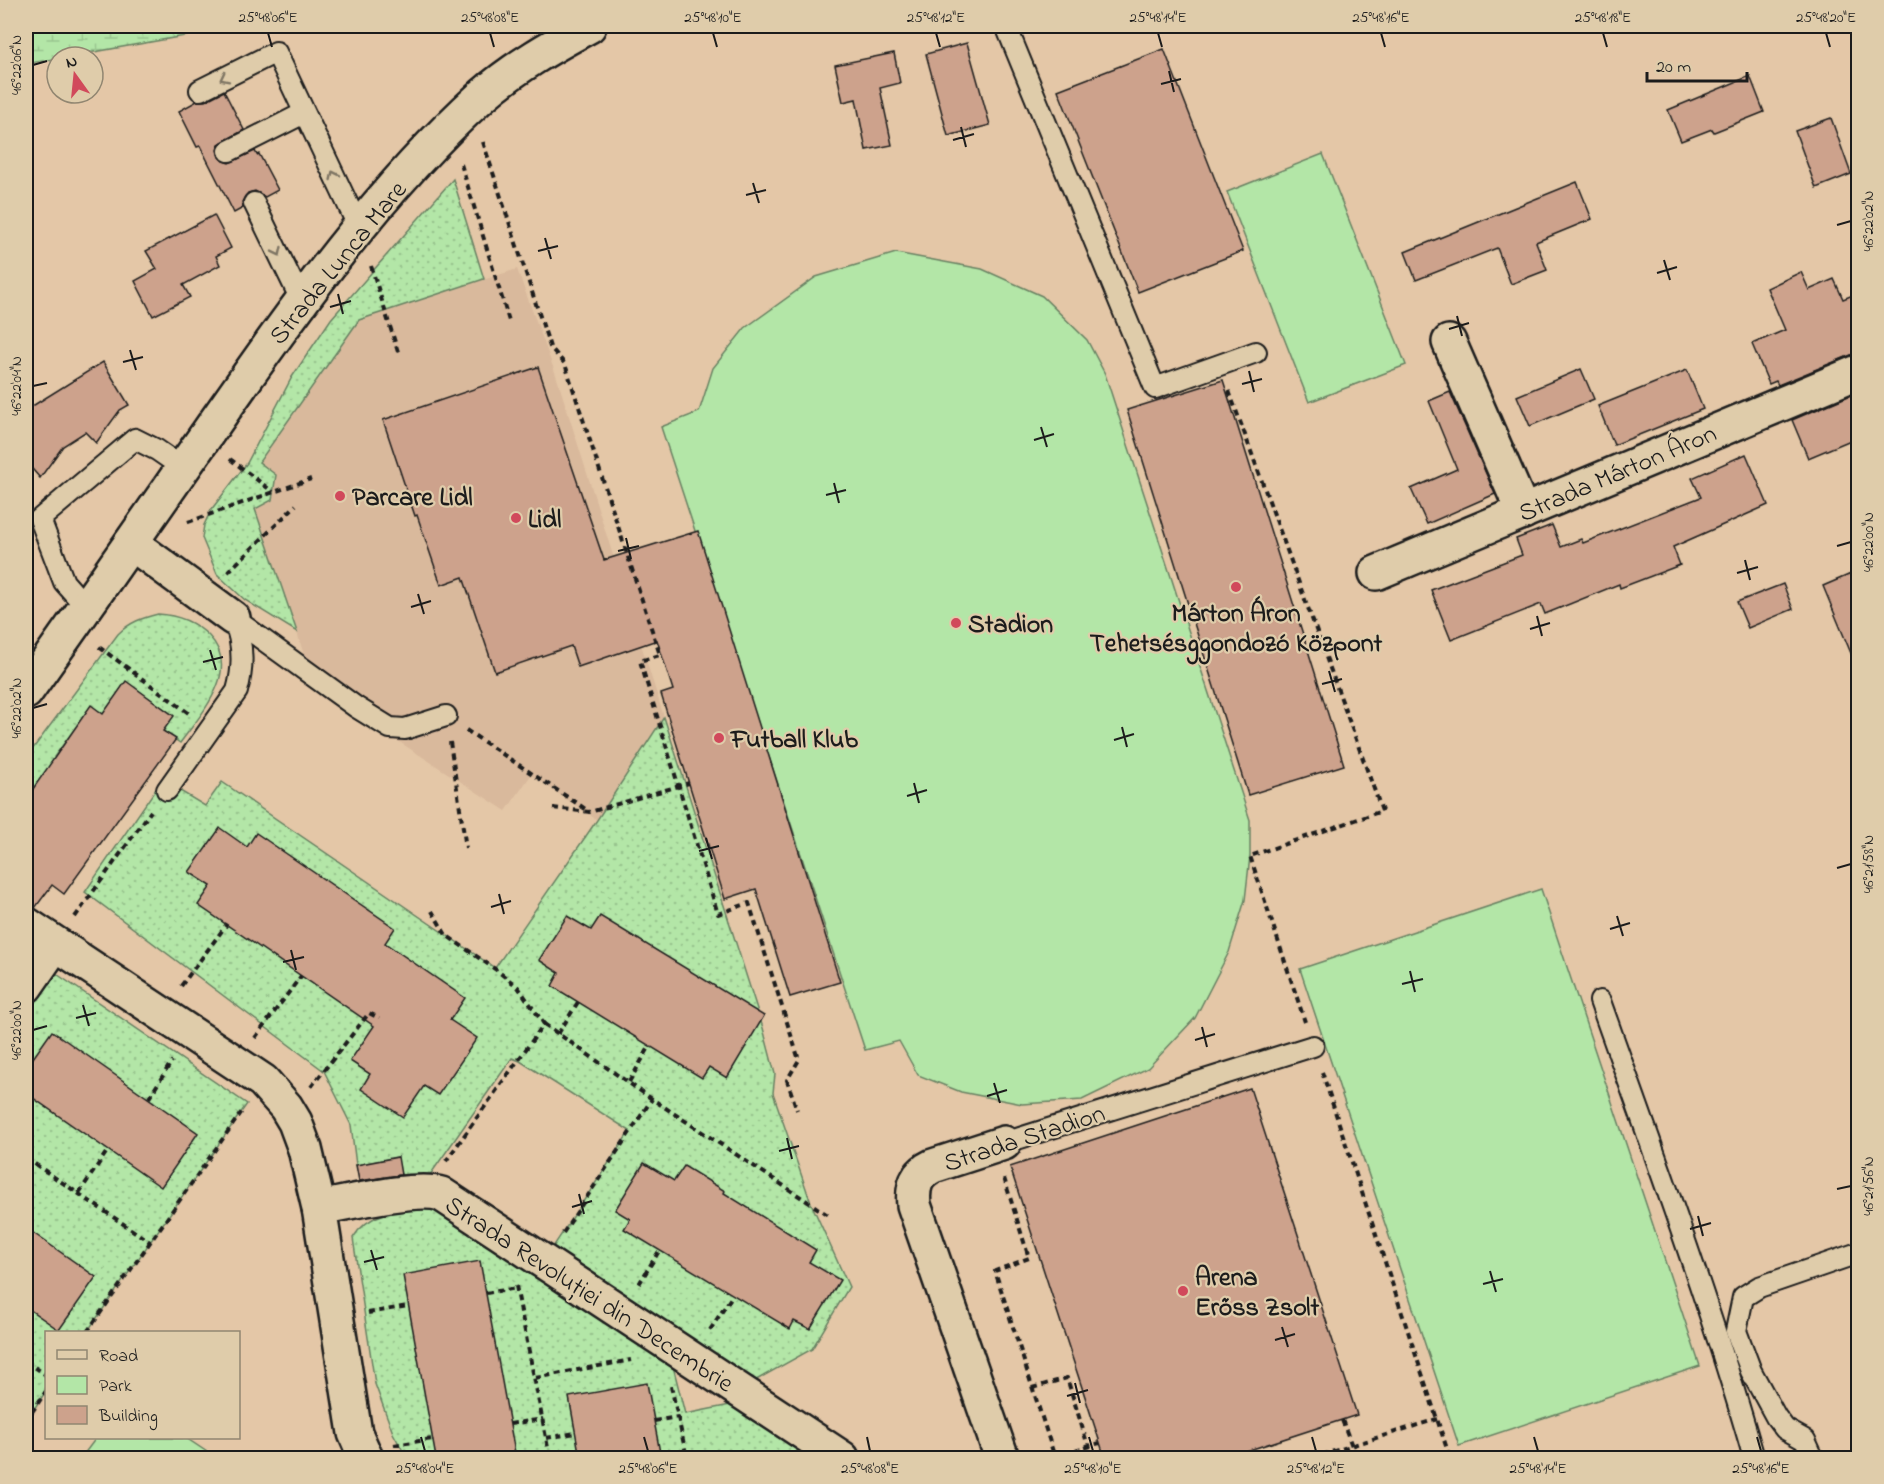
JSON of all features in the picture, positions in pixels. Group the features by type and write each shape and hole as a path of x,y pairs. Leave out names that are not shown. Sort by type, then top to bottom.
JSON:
{"street":[{"name":"Strada Lunca Mare","path":"26,692 261,357 359,228 460,117 509,74 538,54 589,26"},
{"path":"1449,342 1522,512"},
{"name":"Strada Márton Áron","path":"1376,573 1858,372"},
{"path":"131,543 233,618"},
{"path":"26,924 263,1081 295,1122 305,1149 319,1208 355,1433 366,1458"},
{"path":"26,986 55,944"},
{"name":"Strada Stadion","path":"1002,1458 914,1205 913,1192 924,1170 933,1166 1003,1156"},
{"name":"Strada Revoluției din Decembrie","path":"319,1208 425,1191 434,1192 452,1200 671,1350 843,1458"}],"lane":[{"path":"1006,26 1155,388 1256,352"},
{"path":"200,90 276,52 359,228"},
{"path":"229,151 304,113"},
{"path":"254,203 302,302"},
{"path":"79,617 40,519 135,439 157,450 183,468"},
{"path":"233,618 356,707 390,728 405,729 446,716"},
{"path":"167,790 237,690 241,676 241,641 233,618"},
{"path":"1600,1001 1733,1384 1754,1458"},
{"name":"Strada Stadion","path":"1003,1156 1313,1046"},
{"path":"1813,1458 1805,1440 1785,1429 1776,1417 1751,1371 1736,1331 1739,1310 1743,1297 1759,1287 1858,1253"}],"path":[{"path":"460,117 509,321"},
{"path":"460,117 550,347 565,364 660,655 640,661 718,914 750,903 799,1060 787,1080 797,1110"},
{"path":"359,228 399,356"},
{"path":"1220,365 1382,811 1250,856 1450,1458"},
{"path":"203,439 273,492"},
{"path":"185,523 311,478"},
{"path":"205,597 296,504"},
{"path":"79,617 211,730"},
{"path":"446,716 590,812"},
{"path":"446,716 466,848"},
{"path":"553,808 590,812 689,783"},
{"path":"55,944 167,790"},
{"path":"432,911 446,936 518,987 544,1024 652,1099 831,1217"},
{"path":"160,1013 227,924"},
{"path":"236,1063 301,976"},
{"path":"558,1034 579,1002"},
{"path":"289,1113 369,1013 379,1018"},
{"path":"425,1191 544,1024"},
{"path":"149,1098 190,1032"},
{"path":"629,1082 650,1046"},
{"path":"88,1331 263,1081"},
{"path":"544,1261 652,1099"},
{"path":"79,1193 108,1150"},
{"path":"1003,1156 1029,1258 995,1270 1032,1389 1055,1458 1100,1443 1088,1446 1067,1378 1032,1389"},
{"path":"26,1167 28,1159 150,1242"},
{"path":"505,1235 550,1458"},
{"path":"486,1293 517,1288"},
{"path":"535,1378 671,1350 732,1296"},
{"path":"671,1350 678,1417 687,1458"},
{"path":"26,1361 45,1374"},
{"path":"26,1421 45,1392"},
{"path":"654,1421 678,1417"},
{"path":"510,1424 543,1419"},
{"path":"1312,1458 1437,1419"},
{"path":"1342,1420 1352,1446"},
{"path":"546,1438 576,1433"}],"shaded area":[{"path":"517,269 556,375 664,717 597,820 531,775 506,811 313,686 255,509 258,463 359,320"}],"green space":[{"path":"26,26 241,26 105,50 105,45 45,45 45,61 26,64"},
{"path":"1323,154 1406,365 1309,402 1227,192"},
{"path":"453,179 484,279 359,320 259,462 276,475 272,500 255,509 297,632 245,600 217,574 202,538 204,525 211,510 247,463 292,377 331,319"},
{"name":"Stadion","path":"896,253 982,269 1042,296 1087,340 1105,374 1250,820 1250,856 1245,900 1229,952 1195,1018 1148,1068 1082,1100 1022,1104 961,1092 918,1075 899,1041 865,1050 661,427 699,412 713,368 745,328 816,277"},
{"path":"158,614 192,623 209,636 218,649 221,663 220,677 208,705 180,743 163,731 173,715 126,682 103,714 91,706 54,757 69,768 52,790 38,781 26,799 26,758 118,634 137,621"},
{"path":"664,717 763,1028 775,1074 773,1093 811,1203 849,1287 812,1349 749,1384 553,1247 630,1131 512,1058 423,1185 403,1184 397,1157 356,1165 351,1125 324,1071 85,892 162,780 205,806 222,782 495,968 597,820"},
{"path":"1541,889 1700,1366 1459,1446 1300,969"},
{"path":"26,953 247,1104 88,1331 45,1331 45,1392 26,1421"},
{"path":"429,1209 445,1212 670,1354 685,1414 740,1403 818,1458 407,1458 393,1433 375,1384 353,1238 360,1229 376,1217 396,1212"},
{"path":"95,1439 188,1439 216,1458 81,1458"}],"building":[{"path":"967,43 990,125 948,136 926,54"},
{"path":"1164,49 1243,251 1138,292 1058,90"},
{"path":"894,53 900,83 880,88 892,145 866,150 856,99 843,102 835,65"},
{"path":"1750,76 1764,112 1714,132 1712,129 1681,141 1668,110"},
{"path":"224,91 244,130 219,144 217,150 219,157 229,163 255,151 257,155 259,154 278,190 265,197 255,191 248,193 242,202 243,208 234,213 200,146 197,147 179,111 197,101 205,101"},
{"path":"1831,118 1851,174 1816,188 1795,131"},
{"path":"1577,182 1592,219 1536,242 1547,270 1511,284 1497,248 1416,280 1405,252"},
{"path":"214,215 231,248 216,256 220,265 183,285 190,297 153,316 135,281 157,269 146,251"},
{"path":"1801,272 1809,290 1834,279 1843,299 1858,293 1858,354 1778,385 1776,381 1769,384 1752,344 1785,330 1767,288"},
{"path":"103,362 129,405 120,410 96,443 85,432 63,446 40,478 26,462 26,410"},
{"path":"538,367 604,560 698,531 840,982 790,997 756,889 725,899 661,694 673,690 657,640 578,667 571,646 495,672 463,577 441,585 383,420"},
{"path":"1581,369 1594,399 1530,426 1517,396"},
{"path":"1687,370 1703,409 1614,445 1598,406"},
{"name":"Márton Áron Tehetsésggondozó Központ","path":"1223,380 1344,765 1248,795 1127,410"},
{"path":"1450,392 1495,494 1427,524 1411,489 1457,469 1429,401"},
{"path":"1858,392 1858,437 1808,458 1792,420"},
{"path":"1746,454 1768,505 1673,547 1680,565 1620,588 1619,584 1545,614 1541,604 1451,640 1431,590 1522,555 1516,539 1552,525 1561,547 1581,539 1583,543 1701,497 1692,478"},
{"path":"1858,571 1858,670 1823,586"},
{"path":"1783,584 1793,609 1748,628 1737,602"},
{"path":"126,681 174,716 163,731 176,739 64,894 52,885 35,908 26,906 26,799 91,705 103,714"},
{"path":"220,828 247,847 256,833 395,928 385,943 465,998 450,1020 477,1038 438,1095 424,1086 403,1117 361,1089 370,1074 350,1061 374,1026 198,905 211,886 189,872"},
{"path":"567,916 591,930 600,916 764,1016 727,1078 709,1067 702,1078 552,986 559,973 539,960"},
{"path":"52,1031 198,1133 161,1187 26,1093 26,1068"},
{"name":"Arena Erőss Zsolt","path":"1250,1088 1357,1415 1225,1458 1105,1458 1010,1167"},
{"path":"398,1157 401,1175 359,1181 356,1165"},
{"path":"644,1163 674,1181 684,1166 816,1250 809,1262 840,1280 810,1329 794,1321 790,1329 624,1229 630,1219 615,1210"},
{"path":"26,1228 96,1277 59,1330 26,1307"},
{"path":"480,1261 516,1458 436,1458 403,1275"},
{"path":"647,1383 661,1458 580,1458 569,1397"}],"place":[{"name":"Parcare Lidl","path":"340,496"},
{"name":"Lidl","path":"516,518"},
{"name":"Márton Áron Tehetsésggondozó Központ","path":"1236,587"},
{"name":"Stadion","path":"956,623"},
{"name":"Futball Klub","path":"719,738"},
{"name":"Arena Erőss Zsolt","path":"1183,1291"}]}
